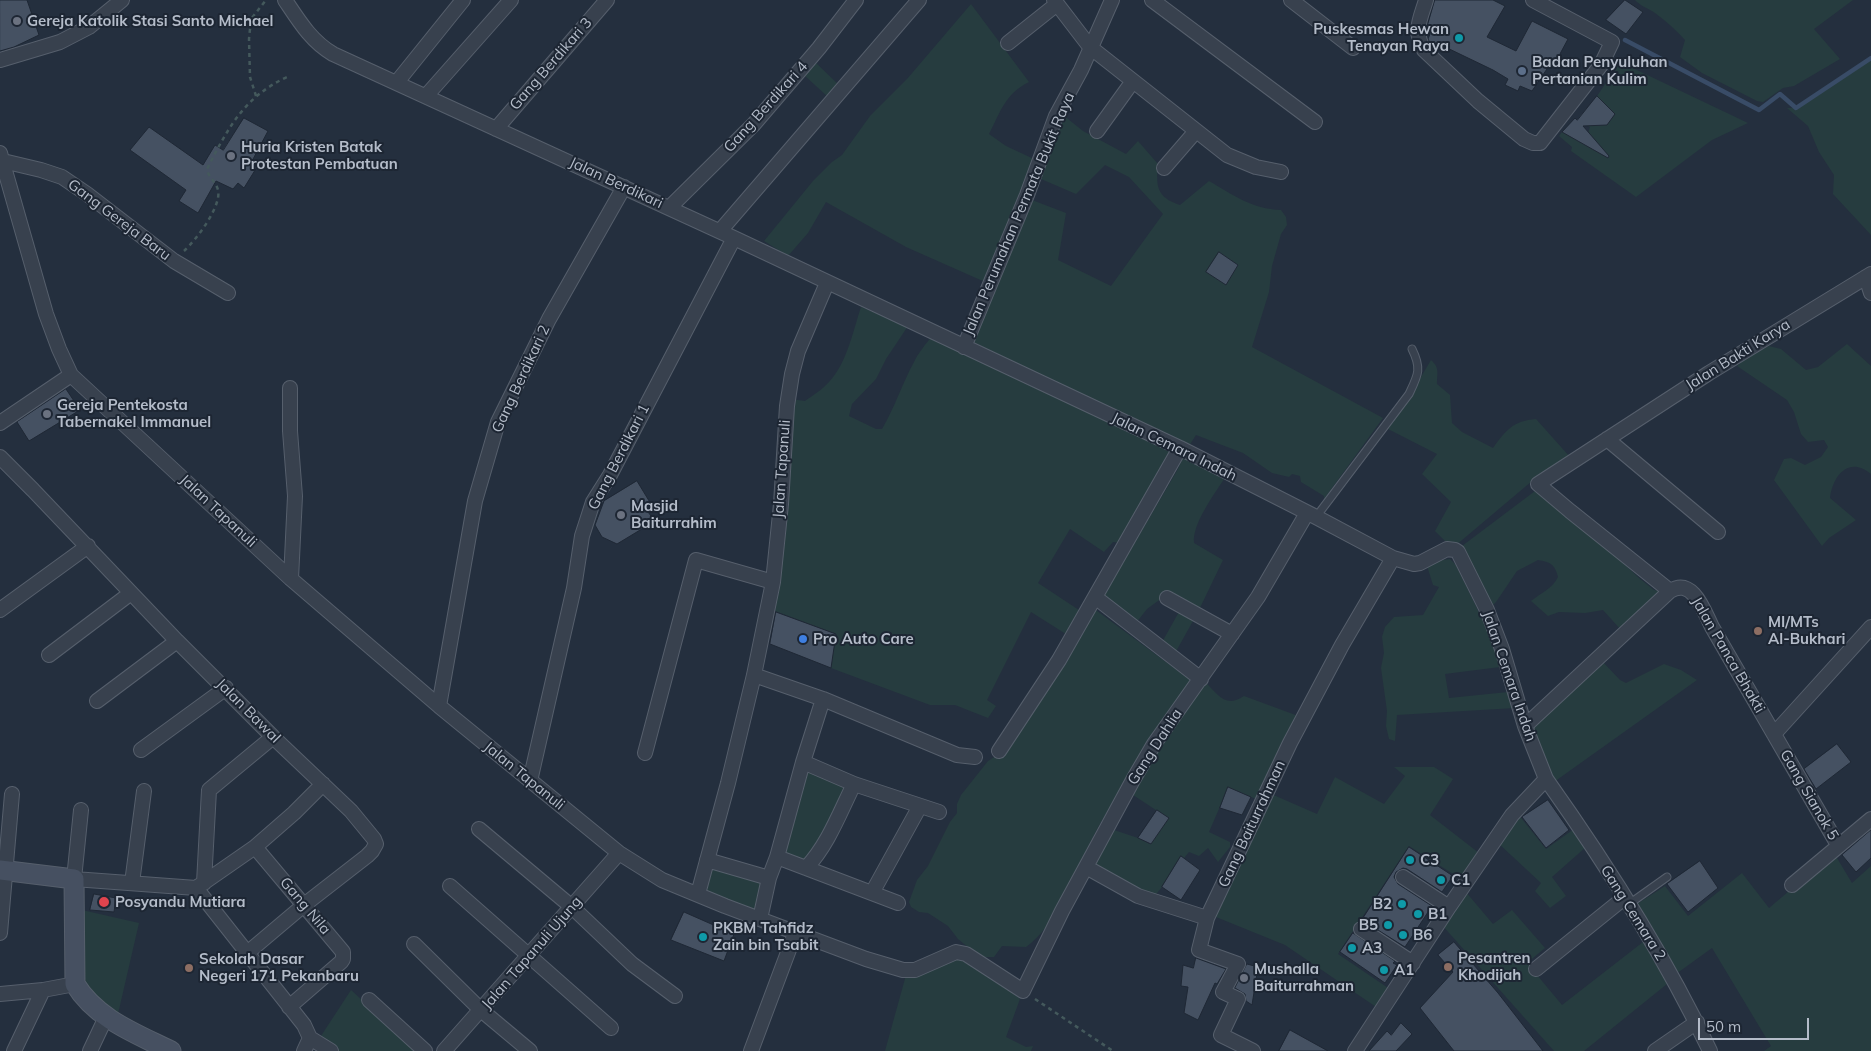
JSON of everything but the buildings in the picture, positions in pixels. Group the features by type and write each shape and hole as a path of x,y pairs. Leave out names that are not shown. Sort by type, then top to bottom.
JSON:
{"street":[{"path":"0,60 60,42 89,27 122,0"},
{"name":"Jalan Berdikari","path":"285,0 306,32 323,48 352,63 398,82 964,346"},
{"path":"398,82 463,0"},
{"path":"426,96 511,0"},
{"name":"Gang Berdikari 3","path":"496,128 607,0"},
{"name":"Gang Berdikari 4","path":"669,208 754,124 819,48 856,0"},
{"path":"720,231 919,0"},
{"name":"Jalan Perumahan Permata Bukit Raya","path":"964,346 1027,196 1056,116 1081,70 1112,0"},
{"path":"1152,0 1314,122"},
{"path":"1291,0 1353,48"},
{"path":"1426,0 1417,32 1418,40 1424,50 1478,101 1524,140 1540,143 1601,65 1612,42 1533,0"},
{"path":"1008,43 1055,2 1090,47 1227,155 1256,167 1281,172"},
{"path":"1098,131 1133,81"},
{"path":"1164,168 1196,130"},
{"name":"Gang Gereja Baru","path":"2,157 62,178 87,194 174,261 228,293"},
{"name":"Jalan Tapanuli","path":"2,157 46,314 71,375 291,579 439,706 619,853 662,880 698,894 754,675 773,582 781,504 787,406 792,374 798,351 827,283"},
{"name":"Gang Berdikari 2","path":"439,706 475,501 498,422 549,319 624,187"},
{"name":"Gang Berdikari 1","path":"530,781 572,597 582,536 593,502 610,475 734,238"},
{"path":"1869,275 1871,293"},
{"name":"Jalan Bakti Karya","path":"1670,591 1538,484 1709,373 1869,275"},
{"name":"Jalan Cemara Indah","path":"964,346 1180,448 1393,558 1414,564 1420,563 1448,549 1458,552 1486,610 1502,649 1525,726 1546,780"},
{"path":"0,423 71,375"},
{"path":"290,388 290,432 295,496 291,579"},
{"path":"1606,439 1718,532"},
{"path":"999,751 1058,660 1180,448"},
{"name":"Jalan Bawal","path":"0,457 88,546 177,641 372,834 376,844 367,856 304,905 246,954"},
{"name":"Gang Dahlia","path":"1023,991 1062,911 1154,744 1258,597 1311,515"},
{"path":"0,610 88,546"},
{"name":"Gang Baiturrahman","path":"1253,1051 1221,1035 1238,999 1223,992 1238,964 1199,950 1207,918 1290,742 1342,645 1393,558"},
{"path":"644,753 696,560 773,582"},
{"name":"Jalan Panca Bhakti","path":"1525,726 1670,591 1679,587 1685,588 1697,597 1712,627 1774,734 1871,627"},
{"path":"49,655 131,593"},
{"path":"1095,597 1201,679"},
{"path":"1167,598 1232,634"},
{"path":"97,701 177,641"},
{"path":"754,675 823,699 954,754 975,757"},
{"path":"141,750 226,688"},
{"path":"760,919 769,878 777,858 803,762 823,699"},
{"name":"Gang Sianok 5","path":"1774,734 1838,846 1871,818"},
{"path":"273,737 208,790 200,886 246,954 304,1025 310,1038 331,1051"},
{"path":"803,762 854,784 939,812"},
{"path":"1357,1050 1449,907 1512,815 1546,780"},
{"name":"Gang Cemara 2","path":"1546,780 1579,826 1667,968 1710,1051"},
{"path":"2,871 74,880 200,886 255,847 294,813 323,784"},
{"path":"806,868 815,859 825,842 854,784"},
{"path":"132,883 144,791"},
{"path":"0,933 2,871 12,794"},
{"path":"872,893 920,806"},
{"path":"81,810 74,880 75,984 82,996 106,1017 167,1050"},
{"path":"479,829 572,907 632,964 676,996"},
{"path":"1792,885 1838,846"},
{"name":"Gang Nila","path":"255,847 341,950 343,959 289,1007"},
{"name":"Jalan Tapanuli Ujung","path":"444,1051 619,853"},
{"path":"777,858 898,903"},
{"path":"707,860 769,878"},
{"path":"1086,867 1138,896 1207,918"},
{"path":"1402,877 1449,907"},
{"path":"450,886 611,1028"},
{"path":"698,894 866,959 903,970 915,970 950,953 962,952 1023,991"},
{"path":"1536,969 1626,901"},
{"path":"1361,928 1413,963"},
{"path":"751,1051 796,931"},
{"path":"414,944 481,1010 530,1051"},
{"path":"0,994 43,990 75,984"},
{"path":"14,1051 43,990"},
{"path":"369,1000 425,1051"},
{"path":"90,1051 106,1017"},
{"path":"1655,1051 1696,1022"},
{"path":"304,1051 310,1038"}],"lane":[{"path":"1311,515 1409,394 1419,372 1417,359 1412,349"},
{"path":"1626,901 1667,877"}],"path":[{"path":"256,96 250,77 249,39 252,19 266,0"},
{"path":"174,261 190,245 211,216 218,200 218,189 207,169 222,139 256,96 268,86 287,77"},
{"path":"1023,991 1113,1051"}],"green space":[{"path":"1635,0 1853,0 1814,29 1840,59 1794,86 1783,88 1763,102 1757,101 1702,73 1680,57 1685,40 1663,19"},
{"path":"971,4 1029,82 1014,92 1004,104 989,134 1006,146 1036,160 985,282 906,247 826,202 808,233 788,256 764,241 813,181 842,155 870,116 907,79"},
{"path":"1871,58 1871,235 1833,194 1834,175 1819,152 1808,126 1787,108 1796,108"},
{"path":"815,62 839,85 828,97 804,75"},
{"path":"1620,62 1748,123 1712,140 1636,197 1571,151 1572,147 1559,136 1562,132 1588,133 1590,127 1579,121 1607,125 1615,114 1597,96"},
{"path":"1063,115 1083,131 1126,154 1138,141 1158,164 1157,179 1159,190 1172,202 1180,205 1209,181 1252,204 1281,210 1286,217 1287,225 1281,234 1272,266 1269,292 1252,347 1383,418 1324,499 1324,496 1301,482 1300,476 1292,474 1289,477 1272,473 1243,453 1196,435 1189,446 973,342 1032,200 1066,213 1058,260 1111,286 1163,214 1129,177 1105,165 1076,194 1041,179"},
{"path":"861,307 908,326 886,359 876,379 852,404 849,416 876,429 882,429 916,359 932,336 1031,386 1144,438 1174,454 1123,543 1113,542 1104,552 1070,529 1038,583 1082,612 1069,636 1031,612 987,700 996,706 988,718 955,705 930,705 831,668 836,634 775,611 785,535 791,399 805,401 829,382 845,356"},
{"path":"1847,344 1871,366 1871,474 1856,467 1843,471 1838,476 1830,498 1856,520 1829,538 1822,546 1774,480 1784,459 1791,458 1805,465 1821,457 1828,447 1824,440 1808,442 1801,434 1794,412 1787,400 1737,366 1750,355 1769,346 1781,349 1806,370 1818,367"},
{"path":"1431,360 1437,368 1437,384 1450,395 1452,423 1462,432 1493,448 1502,436 1516,424 1536,419 1570,457 1538,476 1455,546 1445,541 1435,531 1451,502 1422,474 1437,454 1388,429"},
{"path":"1183,457 1224,479 1200,519 1194,535 1194,543 1223,560 1198,612 1174,655 1161,644 1180,610 1162,598 1147,609 1136,623 1116,608 1104,595 1178,469"},
{"path":"1535,491 1540,492 1578,527 1588,532 1654,590 1660,591 1621,630 1603,610 1585,613 1559,612 1548,616 1531,601 1549,588 1558,577 1551,564 1538,560 1517,571 1489,609 1458,549"},
{"path":"1450,559 1456,565 1489,633 1500,667 1445,674 1449,698 1508,692 1515,708 1397,715 1395,741 1389,739 1386,726 1387,711 1381,668 1384,653 1382,637 1385,627 1394,617 1423,615 1439,587 1433,585 1427,566 1436,561"},
{"path":"1089,605 1193,682 1120,790 1097,830 1063,900 1046,927 1026,947 1002,946 994,957 980,957 958,939 948,926 928,913 919,912 911,907 909,902 917,880 928,866 950,822 957,813 957,804 961,795 988,761 1002,752"},
{"path":"1602,661 1620,680 1626,683 1664,664 1681,670 1697,680 1554,782 1531,727"},
{"path":"1205,682 1218,695 1227,700 1237,700 1244,696 1301,717 1259,800 1228,788 1209,832 1230,842 1230,847 1218,862 1208,848 1199,856 1189,852 1184,858 1181,856 1153,898 1092,867 1111,829 1150,844 1168,818 1130,793 1155,750"},
{"path":"1394,767 1434,767 1453,779 1430,815 1479,853 1461,879 1409,846 1338,954 1394,992 1382,1011 1285,945 1211,915 1269,793 1317,814 1335,777 1384,804 1405,776"},
{"path":"806,771 847,787 812,858 807,861 782,852"},
{"path":"1518,814 1546,849 1574,829 1586,847 1552,877 1566,896 1550,908 1535,891 1541,883 1498,843"},
{"path":"1834,853 1852,883 1871,866 1871,1051 1764,1051 1771,1046 1712,948 1676,974 1634,906 1665,886 1688,916 1742,873 1769,908"},
{"path":"712,866 764,881 754,910 704,892"},
{"path":"1465,891 1493,924 1512,910 1545,948 1527,963 1562,1005 1643,942 1667,984 1584,1051 1554,1051 1442,925"},
{"path":"82,910 139,923 118,1014 89,996 84,975"},
{"path":"959,954 1008,988 1020,999 1006,1037 1026,1047 1033,1046 1031,1051 885,1051 906,975"},
{"path":"351,990 418,1051 339,1051 319,1039"}],"waterway":[{"path":"1625,40 1759,110 1780,94 1796,108 1871,58"}],"place":[{"name":"Gereja Katolik Stasi Santo Michael","path":"17,21"},
{"name":"Puskesmas Hewan Tenayan Raya","path":"1459,38"},
{"name":"Badan Penyuluhan Pertanian Kulim","path":"1522,71"},
{"name":"Huria Kristen Batak Protestan Pembatuan","path":"231,156"},
{"name":"Gereja Pentekosta Tabernakel Immanuel","path":"47,414"},
{"name":"Masjid Baiturrahim","path":"621,515"},
{"name":"MI/MTs Al-Bukhari","path":"1758,631"},
{"name":"Pro Auto Care","path":"803,639"},
{"name":"C3","path":"1410,860"},
{"name":"C1","path":"1441,880"},
{"name":"Posyandu Mutiara","path":"104,902"},
{"name":"B2","path":"1402,904"},
{"name":"B1","path":"1418,914"},
{"name":"B5","path":"1388,925"},
{"name":"B6","path":"1403,935"},
{"name":"PKBM Tahfidz Zain bin Tsabit","path":"703,937"},
{"name":"A3","path":"1352,948"},
{"name":"Pesantren Khodijah","path":"1448,967"},
{"name":"Sekolah Dasar Negeri 171 Pekanbaru","path":"189,968"},
{"name":"A1","path":"1384,970"},
{"name":"Mushalla Baiturrahman","path":"1244,978"}]}
